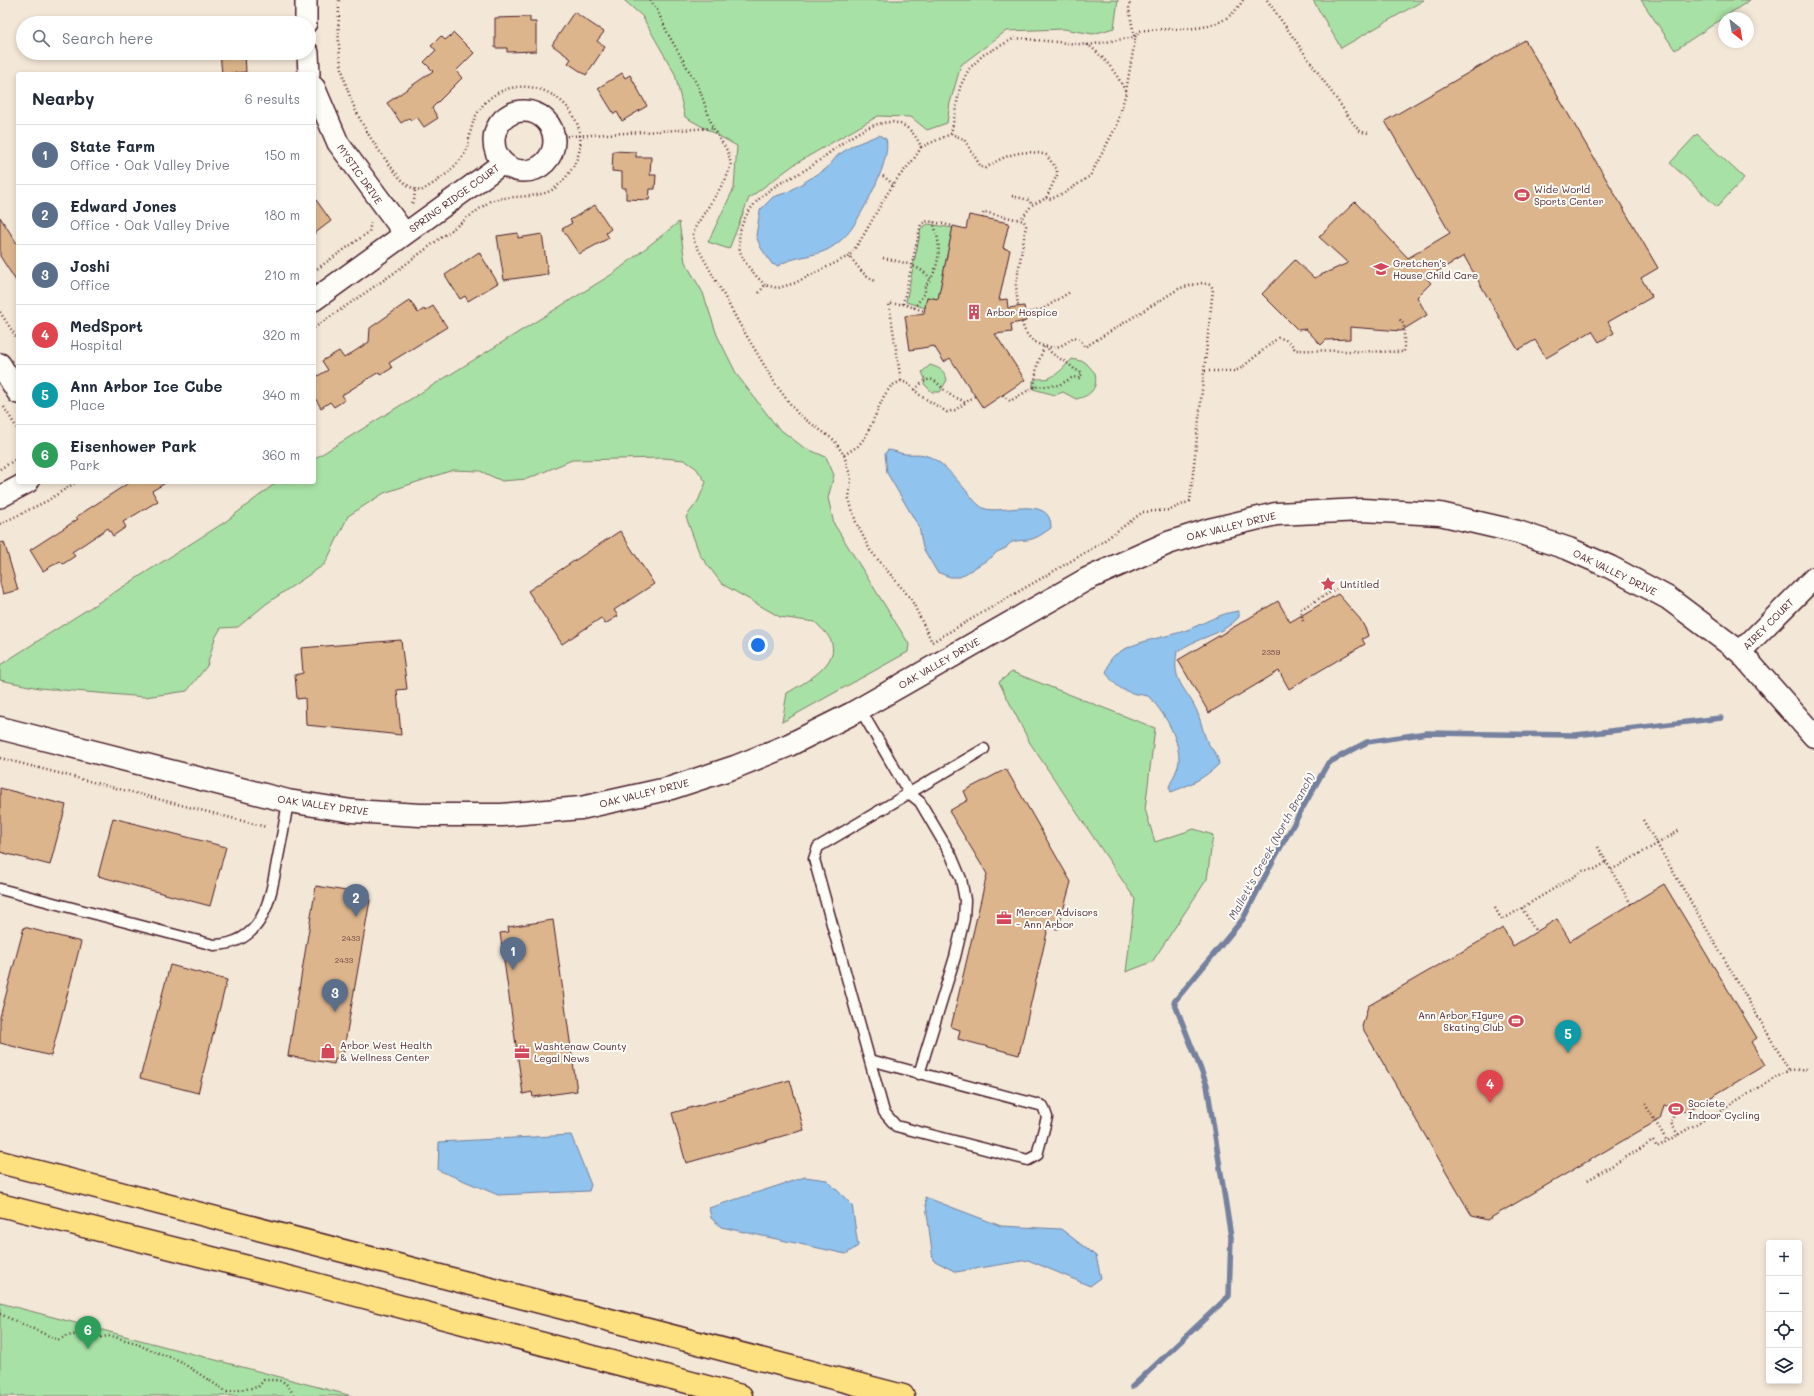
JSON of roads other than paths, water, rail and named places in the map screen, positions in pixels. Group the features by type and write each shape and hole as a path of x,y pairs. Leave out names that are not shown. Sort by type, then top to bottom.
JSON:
{"highway":[{"path":"0,1162 903,1396"},
{"path":"0,1205 311,1283 740,1396"}],"street":[{"path":"306,0 306,16"},
{"path":"308,60 309,72"},
{"name":"MYSTIC DRIVE","path":"316,92 338,143 405,234"},
{"name":"SPRING RIDGE COURT","path":"524,110 540,114 549,123 555,137 553,152 545,163 532,170 516,170 503,163 496,152 494,139 499,124 510,114 524,110"},
{"name":"SPRING RIDGE COURT","path":"316,299 503,163"},
{"path":"0,364 16,390"},
{"path":"0,497 24,484"},
{"name":"OAK VALLEY DRIVE","path":"0,728 288,801 352,811 420,815 502,815 581,808 671,788 735,767 789,745 860,708 1094,576 1168,543 1209,530 1276,514 1362,510 1440,514 1518,532 1569,549 1610,567 1661,595 1740,652 1814,736"},
{"name":"AIREY COURT","path":"1740,652 1814,578"}],"lane":[{"path":"860,708 909,793 920,802 951,855 961,879 965,900 964,919 955,958 920,1074"},
{"path":"870,1060 1043,1106 1047,1117 1037,1155 1028,1160 896,1126 884,1112 814,859 818,847 984,749"},
{"path":"0,889 214,945 225,944 242,938 254,928 264,915 271,897 288,801"}],"water":[{"path":"879,135 886,139 887,148 885,159 870,197 850,231 834,246 827,250 795,259 778,266 772,264 761,248 756,236 760,210 773,197 788,192 826,169 838,155 854,145"},
{"path":"888,450 904,454 922,454 936,460 946,468 983,508 1001,510 1034,508 1043,511 1049,517 1051,528 1035,538 1011,543 1006,548 997,552 992,557 960,577 950,577 937,572 923,548 919,527 887,473 885,453"},
{"path":"1239,611 1239,617 1225,628 1184,647 1177,652 1176,672 1178,679 1194,705 1206,740 1219,764 1197,781 1171,792 1169,787 1177,770 1179,760 1176,743 1170,725 1148,696 1129,692 1115,684 1106,673 1109,663 1115,655 1132,646 1178,633 1219,616"},
{"path":"571,1135 591,1185 589,1191 498,1195 438,1170 439,1142"},
{"path":"805,1177 827,1180 852,1205 858,1246 846,1254 721,1227 711,1218 709,1208"},
{"path":"925,1197 1001,1226 1061,1229 1096,1256 1101,1278 1090,1286 1028,1260 956,1272 933,1260"}],"waterway":[{"name":"Mallett's Creek (North Branch)","path":"1132,1387 1229,1296 1231,1237 1207,1085 1174,1002 1243,919 1274,859 1328,763 1367,742 1427,733 1576,735 1721,718"}],"place":[{"name":"Wide World Sports Center","path":"1522,195"},
{"name":"Gretchen's House Child Care","path":"1381,269"},
{"name":"Arbor Hospice","path":"974,312"},
{"name":"Untitled","path":"1328,584"},
{"name":"Edward Jones","path":"356,917"},
{"name":"Mercer Advisors - Ann Arbor","path":"1004,918"},
{"name":"State Farm","path":"513,970"},
{"name":"Joshi","path":"335,1012"},
{"name":"Ann Arbor FIgure Skating Club","path":"1516,1021"},
{"name":"Arbor West Health & Wellness Center","path":"328,1051"},
{"name":"Washtenaw County Legal News","path":"522,1052"},
{"name":"Ann Arbor Ice Cube","path":"1568,1053"},
{"name":"MedSport","path":"1490,1103"},
{"name":"Societe Indoor Cycling","path":"1676,1109"},
{"name":"Eisenhower Park","path":"88,1349"}]}
